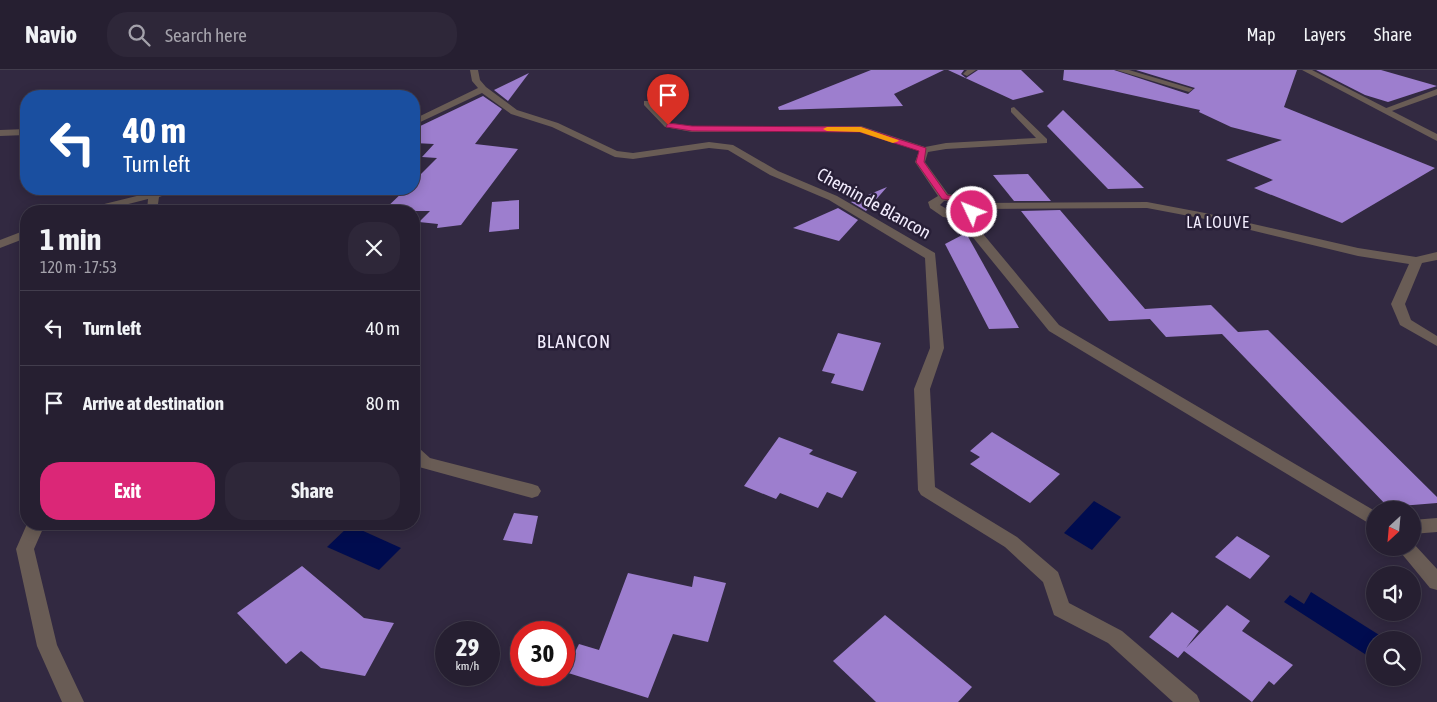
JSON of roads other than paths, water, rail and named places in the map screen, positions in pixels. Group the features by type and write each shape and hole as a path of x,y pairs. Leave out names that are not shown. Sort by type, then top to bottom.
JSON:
{"street":[{"path":"420,119 483,89 476,81 474,70"},
{"path":"1120,70 1189,89"},
{"path":"1306,70 1437,138"},
{"name":"Chemin de Blancon","path":"483,89 514,112 555,125 616,154 633,156 709,145 730,147 774,173 833,198 931,256 937,348 922,389 927,490 1011,542 1051,578 1061,609 1115,637 1189,702"},
{"path":"1386,110 1437,92"},
{"path":"647,103 668,125 692,129 861,129 924,150 946,146 1044,142 1014,110"},
{"path":"0,133 20,132"},
{"path":"924,150 920,162 944,197"},
{"path":"113,205 154,195 153,205"},
{"path":"974,206 972,212 952,215 936,209 934,202 944,197 960,198 974,206 1068,204 1157,206 1358,252 1416,262 1437,256"},
{"path":"961,215 1054,328 1366,515"},
{"path":"0,244 20,236"},
{"path":"1416,262 1414,271 1398,304 1405,322 1437,342"},
{"path":"420,458 425,463 532,492"},
{"path":"1421,526 1437,525"},
{"path":"33,530 25,550 47,646 73,702"},
{"path":"1413,556 1437,582"}],"district":[{"name":"LA LOUVE","path":"1218,222"},
{"name":"BLANCON","path":"574,341"}]}
